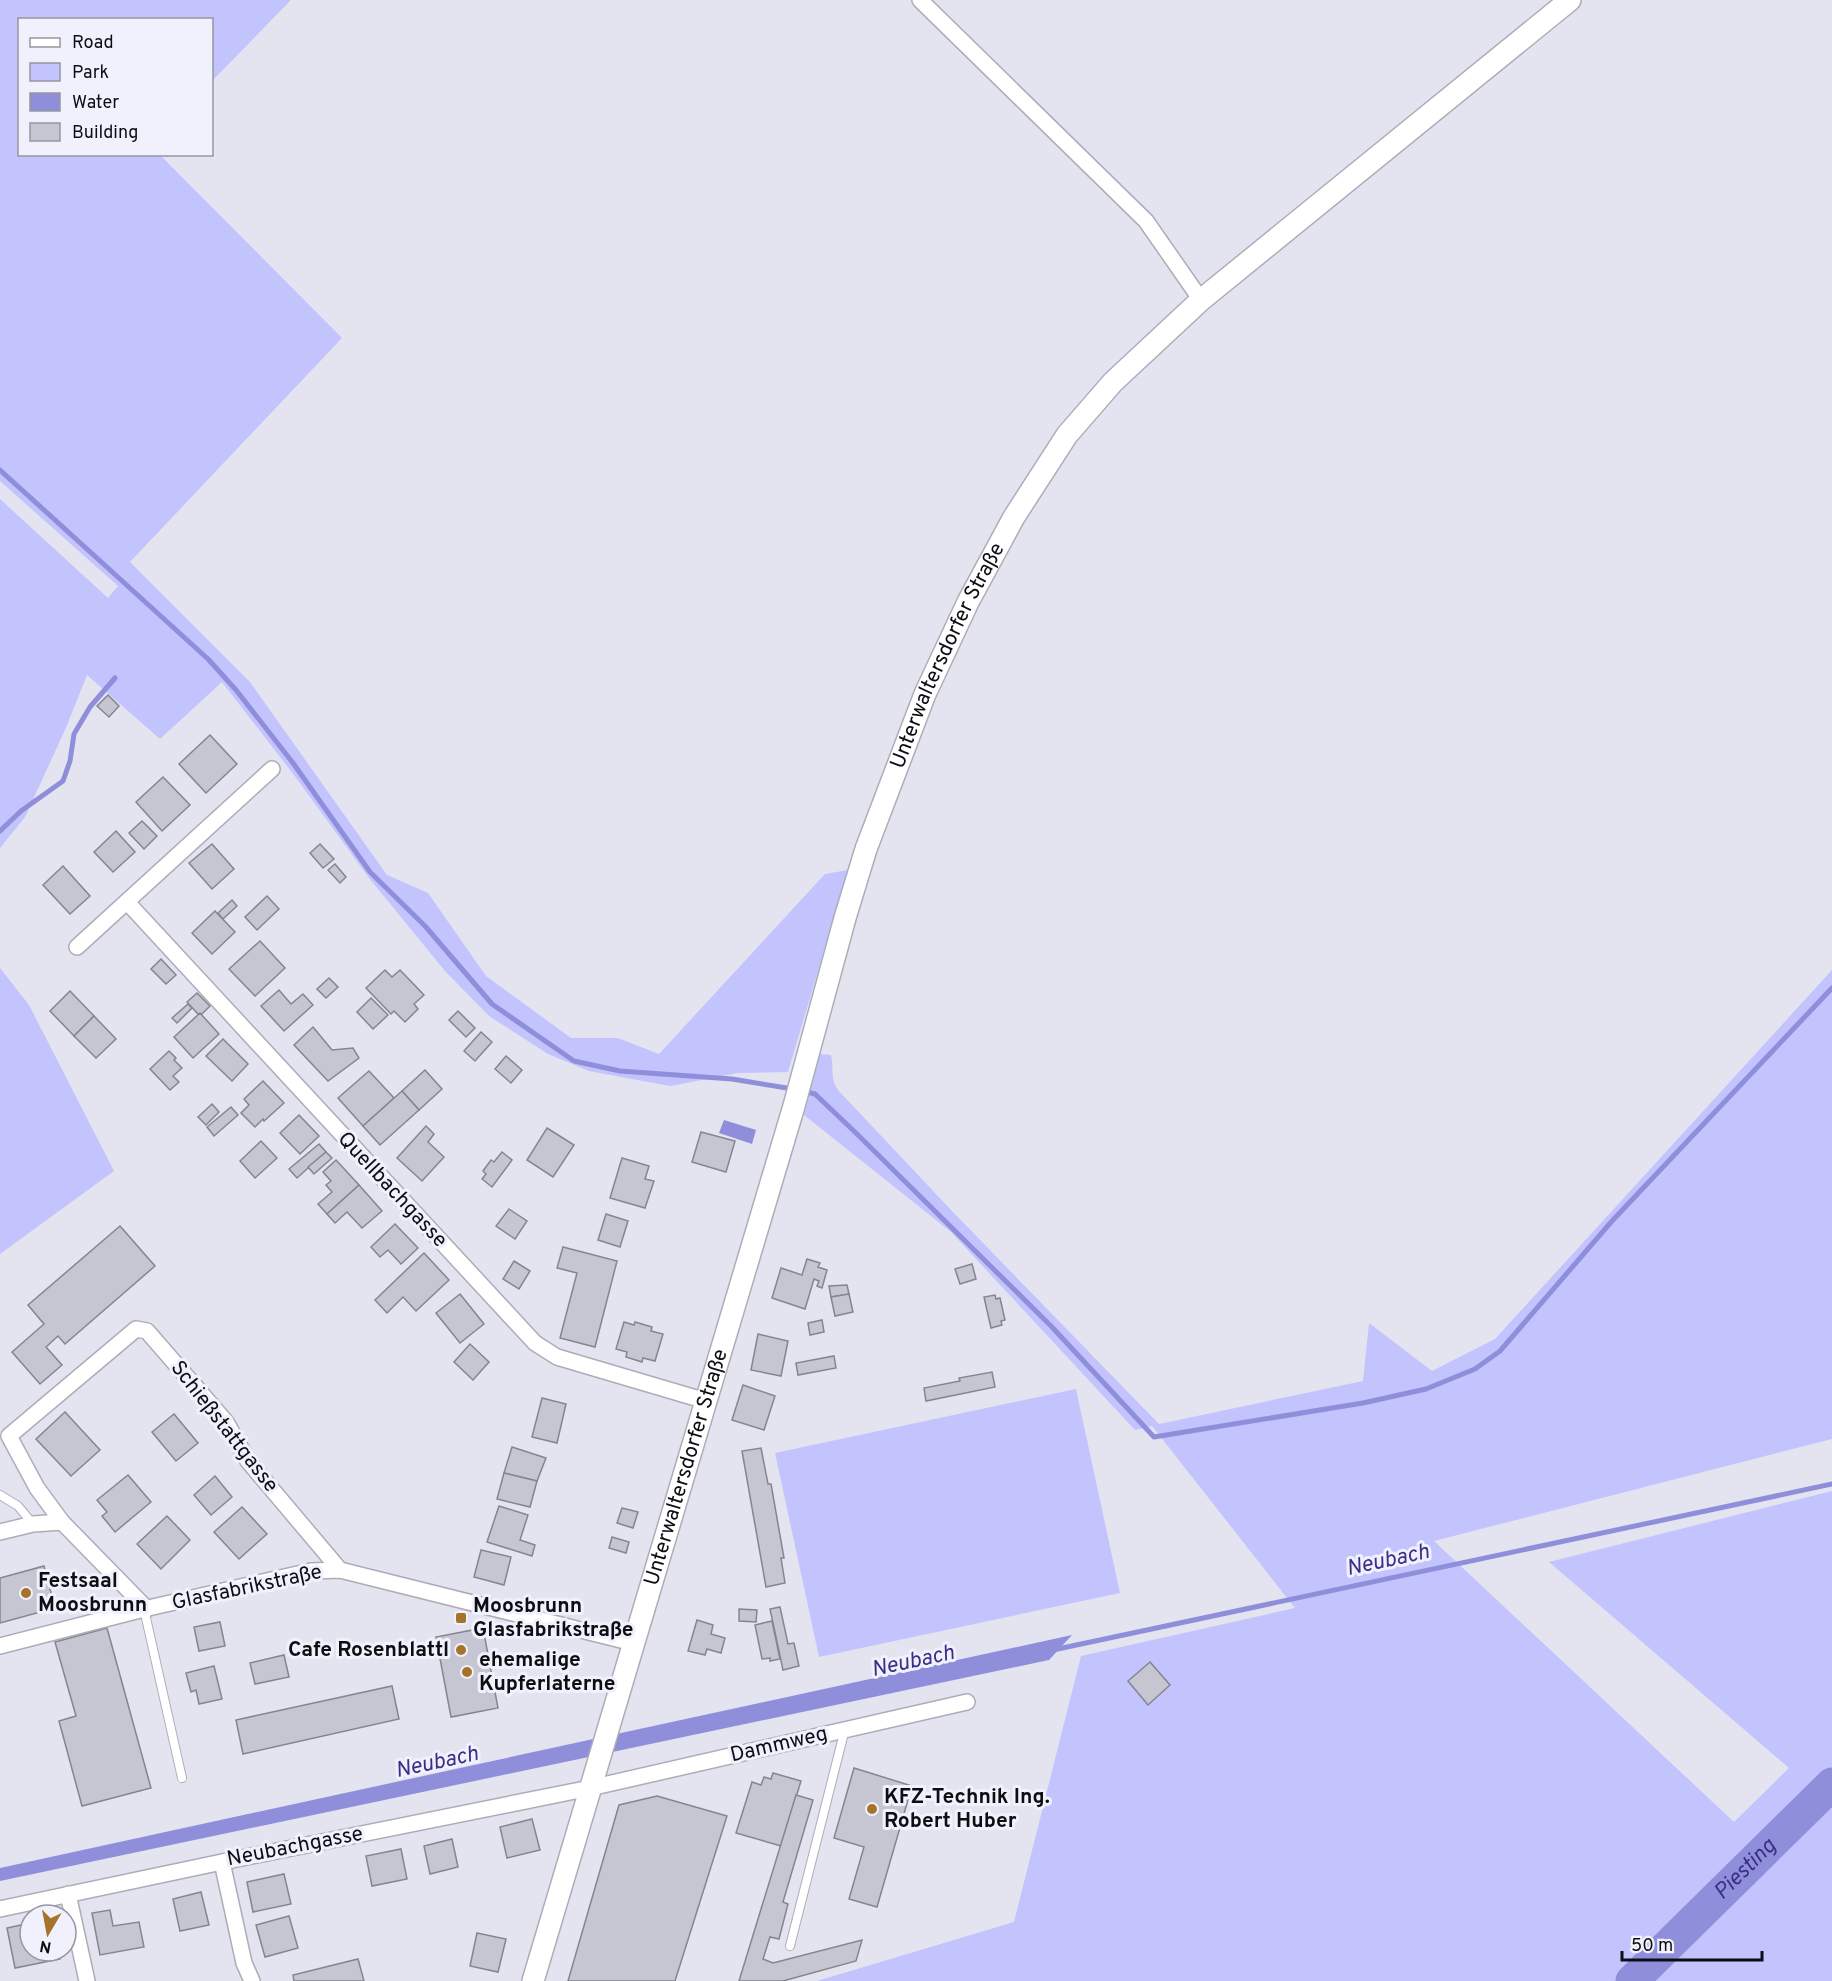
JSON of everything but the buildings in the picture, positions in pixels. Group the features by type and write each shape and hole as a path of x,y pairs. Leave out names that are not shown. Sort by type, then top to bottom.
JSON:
{"main road":[{"name":"Unterwaltersdorfer Straße","path":"533,1981 797,1093 866,849 925,694 968,602 1014,517 1067,435 1113,382 1201,300 1570,0"}],"street":[{"path":"920,0 1146,221 1201,300"},
{"path":"77,947 272,769"},
{"name":"Quellbachgasse","path":"127,902 535,1343 557,1358 706,1401"},
{"name":"Schießstattgasse","path":"62,1522 37,1488 9,1436 136,1329 147,1331 226,1422 248,1461 340,1570"},
{"path":"0,1532 33,1524 62,1522 146,1609"},
{"name":"Glasfabrikstraße","path":"0,1646 311,1571 340,1570 633,1643"},
{"name":"Dammweg","path":"590,1788 967,1702"},
{"name":"Neubachgasse","path":"0,1909 590,1788"},
{"path":"222,1862 244,1963 252,1981"},
{"path":"68,1894 87,1981"}],"lane":[{"path":"0,1495 18,1506 33,1524"},
{"path":"146,1609 182,1778"},
{"path":"790,1946 845,1729"}],"green space":[{"path":"0,0 291,0 213,80 213,18 18,18 18,156 161,156 342,338 130,562 250,682 387,875 428,893 486,976 571,1038 618,1038 659,1054 825,874 848,870 788,1072 738,1073 670,1086 589,1071 548,1054 489,1016 445,971 369,878 222,682 160,739 87,675 65,730 25,817 0,848 0,499 108,598 118,586 0,481"},
{"path":"0,968 29,1005 114,1171 0,1254"},
{"path":"1832,970 1832,1439 1434,1541 1734,1822 1789,1768 1549,1562 1832,1491 1832,1981 817,1981 1014,1922 1081,1656 1295,1608 1152,1426 1135,1430 951,1232 804,1115 820,1054 831,1055 833,1078 838,1090 1159,1424 1363,1381 1369,1323 1432,1371 1495,1339"},
{"path":"1076,1389 1120,1593 819,1657 775,1453"}],"water":[{"path":"724,1120 756,1130 752,1144 719,1133"},
{"path":"1072,1635 1049,1660 0,1881 0,1868"}],"waterway":[{"path":"0,470 208,659 236,690 293,763 370,872 425,926 492,1004 574,1061 620,1071 732,1079 793,1089"},
{"path":"0,831 21,811 63,781 70,761 74,734 90,707 115,678"},
{"path":"802,1091 815,1094 856,1133 1051,1326 1154,1437 1363,1403 1426,1389 1475,1369 1500,1351 1612,1221 1832,988"},
{"name":"Neubach","path":"1053,1650 1832,1484"},
{"name":"Piesting","path":"1632,1981 1832,1784"}],"place":[{"name":"Festsaal Moosbrunn","path":"26,1593"},
{"name":"Moosbrunn Glasfabrikstraße","path":"461,1618"},
{"name":"Cafe Rosenblattl","path":"461,1650"},
{"name":"ehemalige Kupferlaterne","path":"467,1672"},
{"name":"KFZ-Technik Ing. Robert Huber","path":"872,1809"}]}
